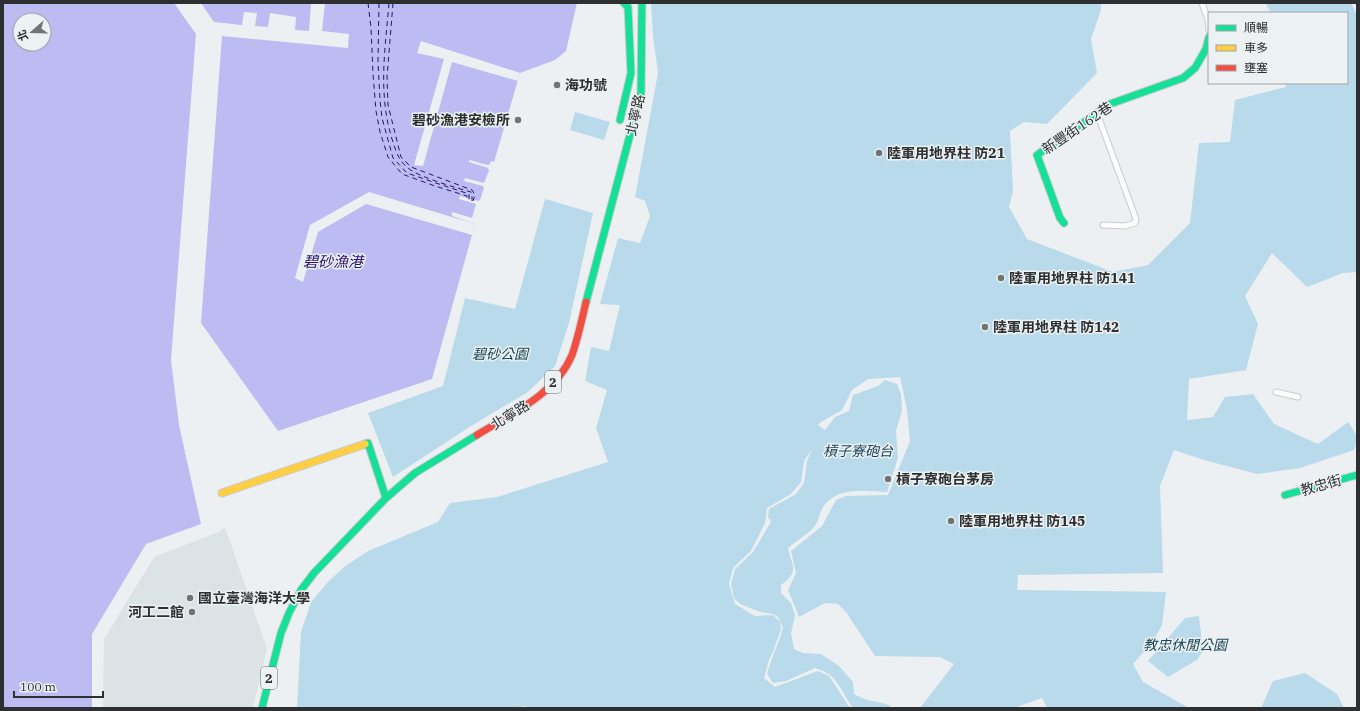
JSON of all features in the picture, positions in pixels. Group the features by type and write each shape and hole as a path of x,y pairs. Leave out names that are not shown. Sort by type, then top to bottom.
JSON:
{"main road":[{"path":"620,120 631,73 628,8 624,3"},
{"name":"北寧路","path":"262,708 281,633 288,613 301,590 314,573 386,498 404,482 415,473 535,399 550,386 565,369 569,362 600,253 641,93 642,3"},
{"name":"新豐街162巷","path":"1064,223 1060,218 1037,155 1110,104 1183,78 1195,68 1206,48 1208,41"},
{"path":"222,493 368,443 386,498"},
{"name":"教忠街","path":"1285,495 1357,475"}],"street":[{"path":"1202,3 1208,20"},
{"path":"1097,113 1136,219 1135,223 1129,225 1102,225"},
{"path":"1276,392 1298,397"}],"shaded area":[{"name":"國立臺灣海洋大學","path":"225,527 267,649 253,708 103,708 104,639 154,557 221,531"}],"green space":[{"name":"槓子寮砲台","path":"651,3 1101,3 1101,10 1091,39 1097,73 1047,124 1024,122 1010,131 1013,191 1009,207 1027,239 1113,272 1148,265 1190,223 1199,143 1230,142 1235,100 1286,87 1286,84 1348,84 1348,12 1270,12 1265,3 1351,3 1357,15 1357,272 1343,273 1307,287 1272,253 1245,296 1258,324 1246,370 1189,379 1187,420 1213,417 1225,397 1253,394 1274,424 1318,444 1348,422 1356,435 1354,450 1300,468 1257,474 1204,460 1174,450 1160,486 1163,573 1018,575 1017,590 1166,592 1162,625 1154,640 1133,664 1143,682 1189,708 1047,708 1042,698 1014,708 920,708 954,664 940,657 875,656 846,612 838,604 825,603 799,617 788,590 796,573 791,551 822,526 836,500 846,496 888,495 910,441 907,410 900,377 868,379 852,390 842,410 818,425 825,430 835,417 849,411 853,395 878,386 885,380 897,384 901,394 902,411 896,431 898,458 887,492 852,491 829,500 823,507 814,527 788,548 793,564 793,572 791,576 781,585 781,593 791,603 795,615 791,633 794,649 803,653 821,654 839,666 853,682 854,694 867,700 889,705 891,708 853,708 834,679 823,671 815,668 786,681 773,683 767,674 783,628 778,617 773,614 760,612 740,604 734,598 731,584 735,569 753,552 771,522 768,517 769,509 796,494 804,483 807,461 812,449 804,461 801,482 791,494 767,508 765,523 751,551 733,568 729,584 735,604 755,616 773,615 780,622 781,629 764,678 775,687 818,671 829,676 850,708 527,708 526,706 512,708 297,708 301,632 311,602 328,582 344,567 368,551 438,522 450,503 497,497 608,462 596,428 607,390 585,381 591,347 609,351 620,305 600,304 618,238 640,243 650,216 645,201 635,197 658,73 653,36"},
{"path":"575,112 610,122 604,140 570,130"},
{"name":"碧砂公園","path":"545,199 593,213 569,323 555,366 528,392 471,426 393,477 368,413 443,386 465,298 515,309"},
{"name":"教忠休閒公園","path":"1199,616 1203,651 1197,660 1168,677 1148,661 1185,618"},
{"path":"1305,673 1337,694 1344,708 1261,708 1273,681"}],"water":[{"path":"3,3 174,3 196,34 171,360 179,425 201,524 146,544 92,634 92,708 3,708"},
{"path":"201,3 311,3 309,31 295,30 296,17 270,13 268,27 255,26 257,13 244,12 242,25 214,22"},
{"name":"碧砂漁港","path":"325,3 577,3 566,51 555,60 520,73 494,162 491,161 488,165 469,160 469,162 488,168 489,171 484,183 465,178 464,181 483,186 484,188 480,200 478,201 460,196 459,199 476,204 472,218 452,212 452,216 475,224 432,379 278,431 201,323 222,36 348,48 349,34 322,31"}],"pier":[{"path":"421,41 520,73 518,81 452,62 423,166 414,165 444,59 417,53"},
{"path":"369,192 475,224 472,235 366,204 318,232 303,282 295,278 310,225"}],"ferry route":[{"path":"368,3 376,111 380,132 388,157 402,174 467,196 467,199"},
{"path":"379,3 378,62 380,100 382,118 393,158 407,173 469,194 469,200"},
{"path":"389,3 384,55 384,88 388,122 396,151 402,162 408,168 420,175 438,182 471,192 472,201"},
{"path":"393,3 387,77 388,105 401,157 411,167 472,190 475,195 473,201"}],"traffic: fast":[{"path":"620,120 631,73 628,7 624,3"},
{"path":"586,302 641,93 642,3"},
{"path":"1064,223 1060,218 1037,155 1110,104 1183,78 1195,68 1206,49 1208,41"},
{"path":"262,708 281,633 301,590 314,573 386,498 415,473 477,435"},
{"path":"365,444 368,443 386,498"},
{"path":"1285,495 1357,475"}],"traffic: slow":[{"path":"222,493 365,444"}],"traffic: jam":[{"path":"477,435 531,402 544,392 565,369 572,355 586,302"}],"place":[{"name":"海功號","path":"557,85"},
{"name":"碧砂漁港安檢所","path":"518,120"},
{"name":"陸軍用地界柱 防21","path":"879,153"},
{"name":"陸軍用地界柱 防141","path":"1001,278"},
{"name":"陸軍用地界柱 防142","path":"985,327"},
{"name":"槓子寮砲台茅房","path":"888,479"},
{"name":"陸軍用地界柱 防145","path":"951,521"},
{"name":"國立臺灣海洋大學","path":"190,598"},
{"name":"河工二館","path":"192,612"}]}
